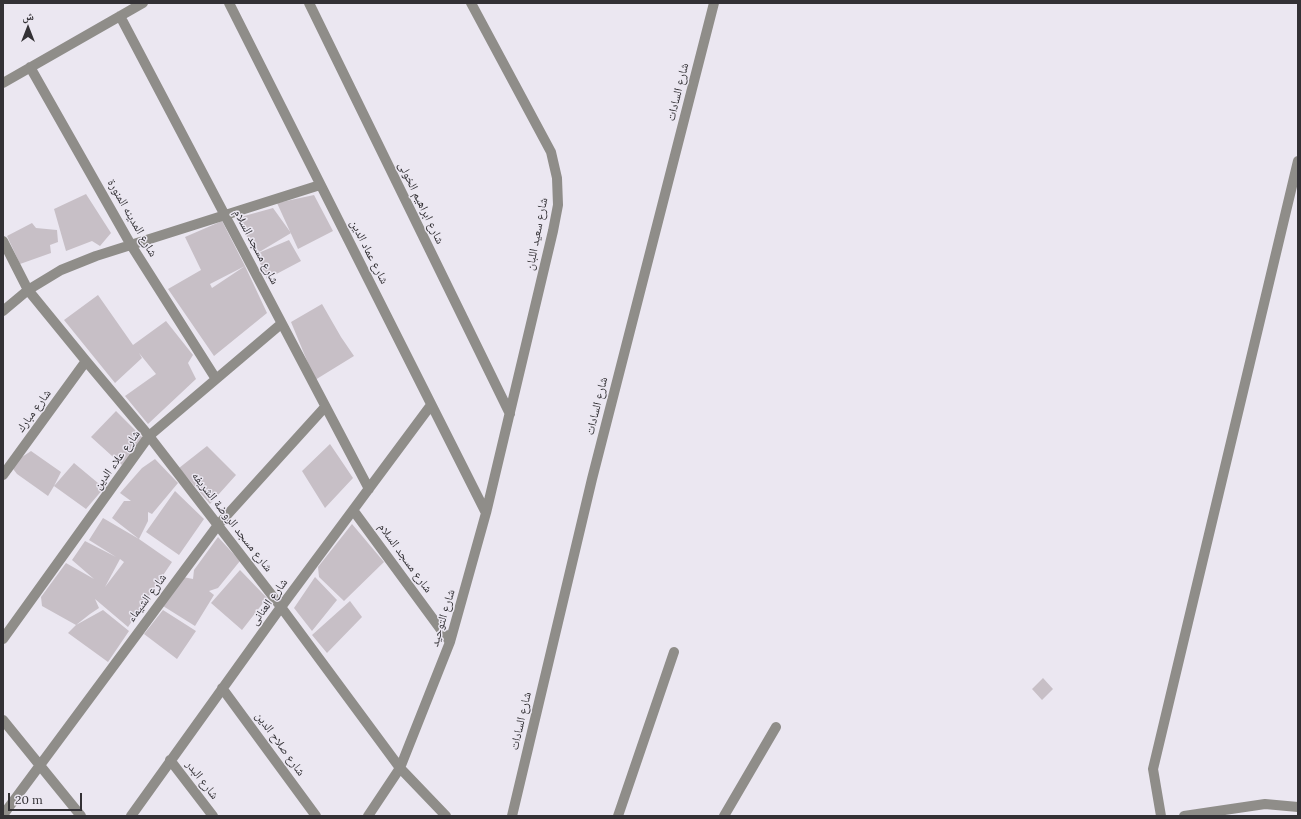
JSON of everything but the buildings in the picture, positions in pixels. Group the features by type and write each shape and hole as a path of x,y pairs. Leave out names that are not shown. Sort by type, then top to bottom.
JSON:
{"street":[{"path":"3,83 143,3"},
{"name":"شارع عماد الدين","path":"229,3 486,513"},
{"name":"شارع ابراهيم الخولى","path":"309,3 510,414"},
{"name":"شارع سعيد اللبان","path":"471,3 550,152 557,178 558,205 553,231 510,414"},
{"name":"شارع السادات","path":"512,816 594,471 714,3"},
{"name":"شارع مسجد السلام","path":"120,16 368,489"},
{"name":"شارع المدينه المنورة","path":"30,67 131,245 216,379"},
{"path":"1161,816 1153,769 1298,161"},
{"path":"3,311 28,290 61,270 96,256 224,214 320,185"},
{"name":"شارع مسجد الروضة الشريفه","path":"3,241 28,290 149,436 281,607 400,768 446,816"},
{"name":"شارع علاء الدين","path":"3,639 149,436 281,324"},
{"name":"شارع مبارك","path":"3,475 86,361"},
{"name":"شارع العنانى","path":"131,816 281,607 431,405"},
{"name":"شارع الشيماء","path":"3,815 218,525 325,407"},
{"name":"شارع التوحيد","path":"368,816 400,768 450,642 486,513 510,414"},
{"name":"شارع مسجد السلام","path":"353,510 450,642"},
{"path":"618,816 674,652"},
{"name":"شارع صلاح الدين","path":"222,688 316,816"},
{"path":"3,720 81,816"},
{"path":"724,816 776,727"},
{"name":"شارع البدر","path":"170,760 213,816"},
{"path":"1184,816 1266,804 1298,807"}]}
